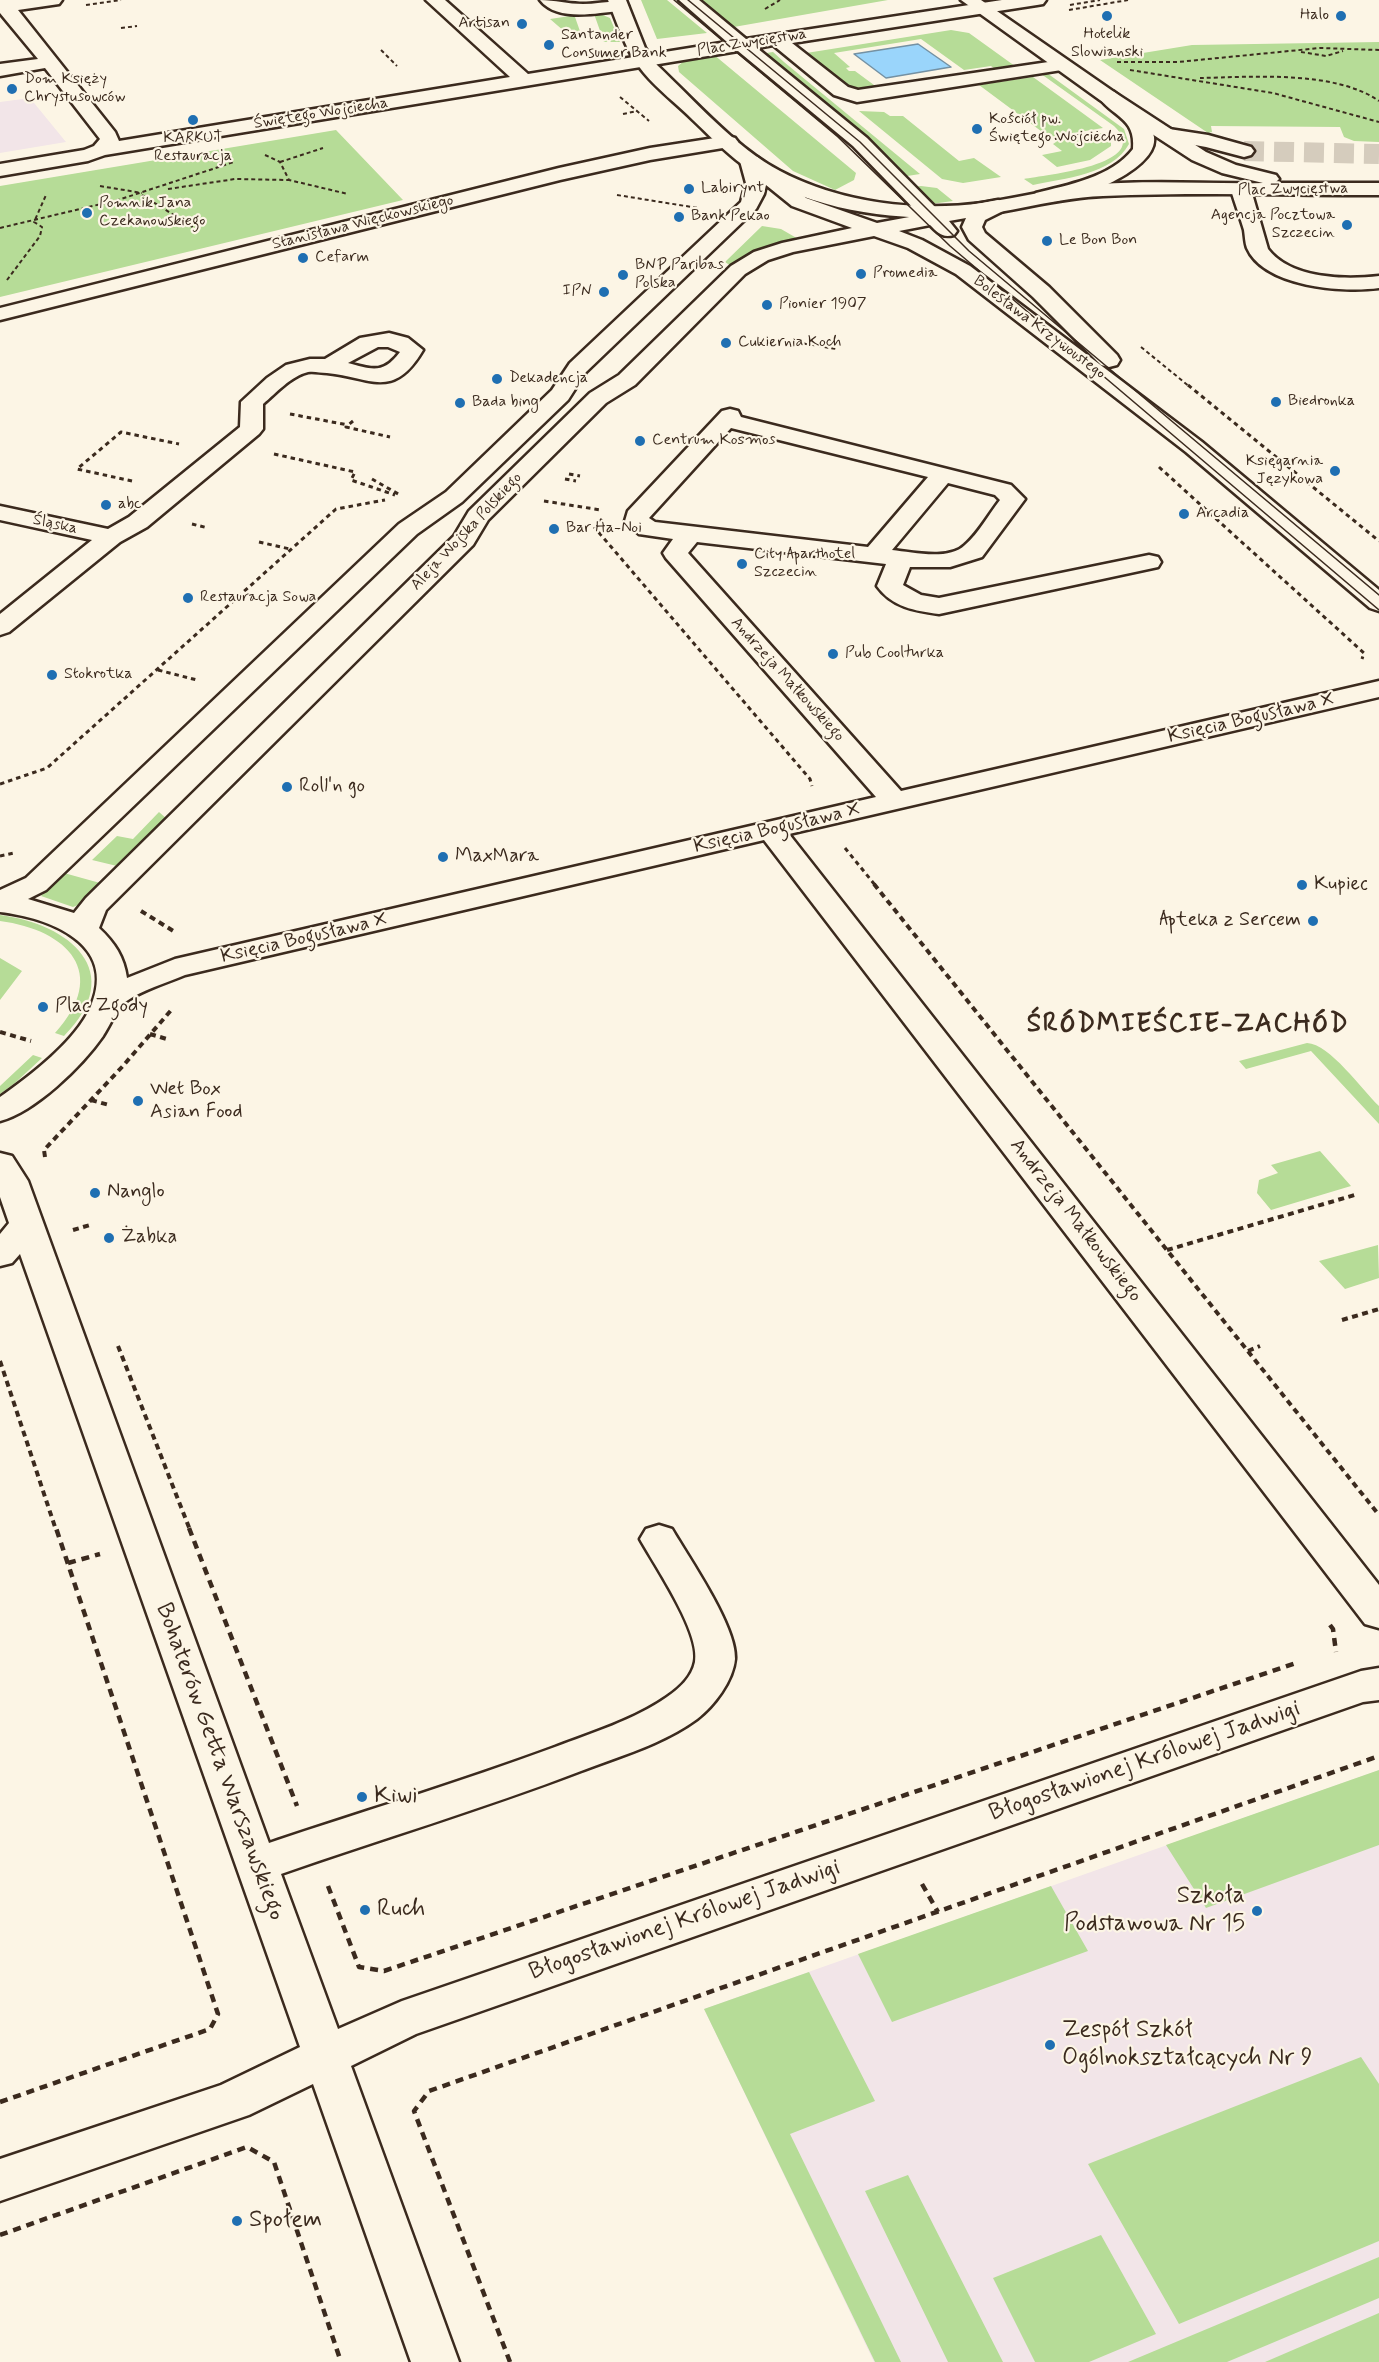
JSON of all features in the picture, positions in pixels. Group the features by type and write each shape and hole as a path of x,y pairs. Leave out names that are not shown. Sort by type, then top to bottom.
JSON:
{"street":[{"path":"3,5 53,0"},
{"path":"435,0 524,80"},
{"name":"Plac Zwycięstwa","path":"549,0 558,6 573,8 618,3 643,60 665,86 799,202 873,230 924,216 1000,206 1041,197 1102,179 1127,166 1141,153 1144,143 1139,128 1107,96"},
{"path":"674,0 736,45"},
{"path":"976,4 1037,0"},
{"path":"691,2 924,216 1108,380"},
{"name":"Plac Zwycięstwa","path":"643,60 884,22 976,4 1107,96 1204,159 1238,172 1288,182 1374,189"},
{"path":"3,5 108,136 110,140 100,150"},
{"path":"776,39 839,89 857,96 1062,65"},
{"name":"Świętego Wojciecha","path":"0,170 88,155 100,150 643,60"},
{"path":"0,70 50,62"},
{"path":"1169,135 1208,141 1244,151"},
{"name":"Stanisława Więckowskiego","path":"0,314 396,214 628,159 728,142"},
{"name":"Plac Zwycięstwa","path":"750,161 792,185 830,199 924,216"},
{"name":"Aleja Wojska Polskiego","path":"0,902 36,884 408,530 445,506 561,395 578,368 749,206 756,193 757,183 750,161"},
{"name":"Plac Zwycięstwa","path":"1041,197 1101,190 1374,189"},
{"path":"1241,190 1258,249 1273,264 1327,282 1349,285 1379,282"},
{"name":"Bolesława Krzywoustego","path":"1000,206 984,211 976,218 972,226 976,236 1041,292 1194,447"},
{"path":"924,216 1157,408"},
{"name":"Aleja Wojska Polskiego","path":"94,941 88,912 464,540 478,516 598,398 627,380 738,270 753,260 782,248 873,230"},
{"name":"Bolesława Krzywoustego","path":"873,230 921,246 957,266 1194,447 1379,603"},
{"path":"0,627 111,537 138,522 251,429 252,402 286,375 301,367 317,365 328,367"},
{"path":"728,418 944,474 1003,490 1013,499 973,552 938,561 648,529 637,521 637,516 728,418"},
{"path":"874,555 944,474"},
{"name":"Śląska","path":"0,513 111,537"},
{"name":"Andrzeja Małkowskiego","path":"691,534 675,553 895,801"},
{"path":"901,558 890,586 911,601 939,606 1149,562"},
{"name":"Księcia Bogusława X","path":"110,997 175,968 1379,689"},
{"name":"Andrzeja Małkowskiego","path":"771,830 1379,1613"},
{"path":"0,902 51,913 94,941 112,974 110,997 100,1019 30,1091 0,1111"},
{"name":"Księcia Bogusława X","path":"94,941 175,968"},
{"name":"Bohaterów Getta Warszawskiego","path":"0,1164 8,1172 435,2362"},
{"path":"0,1255 27,1225"},
{"path":"256,1865 550,1766 619,1739 670,1715 693,1700 716,1660 712,1635 659,1539"},
{"name":"Błogosławionej Królowej Jadwigi","path":"0,2180 233,2101 402,2020 1370,1685"}],"path":[{"path":"121,28 137,26"},
{"path":"1116,62 1178,62 1320,48 1379,51"},
{"path":"381,50 398,66"},
{"path":"1300,51 1326,56 1345,51"},
{"path":"1125,70 1190,78 1273,93 1379,122"},
{"path":"1190,78 1322,81 1365,90 1379,101"},
{"path":"615,92 654,126"},
{"path":"623,114 638,111"},
{"path":"1048,140 1100,131"},
{"path":"262,154 280,162 289,180"},
{"path":"0,228 34,222 158,190 236,161"},
{"path":"158,190 235,180 289,180 358,196"},
{"path":"34,222 46,194"},
{"path":"142,194 202,233"},
{"path":"3,285 40,236 42,227 34,222"},
{"path":"783,340 836,350"},
{"path":"1134,341 1379,541"},
{"path":"251,406 348,425 353,421"},
{"path":"348,425 346,427 390,437"},
{"path":"175,490 77,470 121,432 272,453 355,472 351,480 404,497"},
{"path":"1151,460 1364,653 1361,662"},
{"path":"372,479 394,490"},
{"path":"537,500 609,512 595,528 810,779 814,795 838,782 871,774"},
{"path":"259,542 291,549"},
{"path":"157,670 198,680"},
{"path":"850,840 844,847 1379,1515"},
{"path":"46,1162 44,1150 177,1003"},
{"path":"150,1034 170,1040"},
{"path":"91,1100 109,1105"},
{"path":"1167,1250 1358,1194"},
{"path":"69,1220 77,1241"},
{"path":"73,1230 90,1225"},
{"path":"1342,1320 1379,1309"},
{"path":"116,1340 359,1967 384,1971 1301,1661"},
{"path":"1248,1351 1260,1346"},
{"path":"0,1361 218,2014 210,2029 0,2102"},
{"path":"1326,1620 1333,1629 1334,1650 1370,1685"},
{"path":"510,2362 414,2112 429,2091 1379,1756"},
{"path":"0,2235 247,2146 274,2162 341,2362"}],"shaded area":[{"path":"30,98 66,142 0,153 0,102"},
{"name":"Zespół Szkół Ogólnokształcących Nr 9","path":"1379,1770 1379,2362 874,2362 704,2009"}],"green space":[{"path":"641,0 667,0 707,33 657,39"},
{"path":"696,0 888,0 728,28"},
{"path":"593,11 610,18 620,42 604,42"},
{"path":"575,17 582,37 572,38 550,19"},
{"path":"951,30 969,33 1019,69 999,72 991,66 964,70 921,39 834,53 850,67 846,68 849,71 855,71 874,85 879,85 872,92 855,92 800,54"},
{"path":"1379,42 1379,142 1354,141 1344,137 1340,127 1211,126 1212,132 1208,133 1100,60 1192,45"},
{"path":"773,52 920,174 901,177 760,54"},
{"path":"713,54 856,173 854,180 835,190 793,171 679,72 678,66 685,60"},
{"path":"1037,71 1047,73 1124,129 1129,144 1121,154 1099,169 1086,174 1033,185 1024,179 1092,166 1109,159 1120,150 1123,139 1114,126"},
{"path":"1033,77 1103,128 1049,137 979,85"},
{"path":"859,111 884,112 890,116 903,116 959,161 974,158 1001,177 963,183 942,179"},
{"path":"336,130 403,200 0,297 0,186"},
{"path":"1108,132 1111,136 1111,146 1090,160 1057,167 1042,155 1062,151 1053,144 1059,140"},
{"path":"912,187 937,188 953,201 931,204"},
{"path":"762,226 781,229 800,240 757,251 731,266 725,262"},
{"path":"159,812 167,819 117,866 92,860 117,836 133,839"},
{"path":"64,873 100,883 78,905 73,907 41,896"},
{"path":"0,915 25,920 49,929 68,940 82,955 90,972 91,991 82,1013 64,1036 55,1033 71,1011 79,991 80,974 74,958 62,945 45,934 24,926 0,921"},
{"path":"0,958 22,971 0,1000"},
{"path":"1307,1043 1326,1051 1379,1106 1379,1124 1311,1051 1246,1069 1239,1061"},
{"path":"33,1055 42,1058 0,1094 0,1086"},
{"path":"1320,1151 1351,1186 1271,1210 1257,1193 1259,1180 1278,1173 1271,1165"},
{"path":"1378,1245 1379,1278 1345,1289 1319,1261"},
{"path":"1379,1770 1379,1845 1206,1908 1166,1845"},
{"path":"1051,1886 1088,1951 892,2022 858,1954"},
{"path":"809,1972 875,2101 790,2134 901,2362 875,2362 704,2009"},
{"path":"1361,2057 1379,2084 1379,2241 1179,2324 1088,2164"},
{"path":"908,2175 1003,2362 948,2362 865,2191"},
{"path":"1101,2235 1156,2334 1089,2362 1035,2362 993,2278"},
{"path":"1379,2257 1379,2298 1227,2362 1128,2362"},
{"path":"1379,2313 1379,2362 1265,2362"}],"water":[{"path":"918,44 951,67 886,78 854,54"}],"tunnel":[{"path":"1244,151 1379,154"}],"tram line":[{"path":"674,0 838,137 950,246 1379,610"},
{"path":"688,0 860,142 969,251 1379,595"}],"place":[{"name":"Hotelik Slowianski","path":"1107,16"},
{"name":"Halo","path":"1341,16"},
{"name":"Artisan","path":"522,24"},
{"name":"Santander Consumer Bank","path":"549,45"},
{"name":"Dom Księży Chrystusowców","path":"12,89"},
{"name":"KARKUT Restauracja","path":"193,120"},
{"name":"Kościół pw. Świętego Wojciecha","path":"977,129"},
{"name":"Labirynt","path":"689,189"},
{"name":"Pomnik Jana Czekanowskiego","path":"87,213"},
{"name":"Bank Pekao","path":"679,217"},
{"name":"Agencja Pocztowa Szczecin","path":"1347,225"},
{"name":"Le Bon Bon","path":"1047,241"},
{"name":"Cefarm","path":"303,258"},
{"name":"Promedia","path":"861,274"},
{"name":"BNP Paribas Polska","path":"623,275"},
{"name":"IPN","path":"604,292"},
{"name":"Pionier 1907","path":"767,305"},
{"name":"Cukiernia Koch","path":"726,343"},
{"name":"Dekadencja","path":"497,379"},
{"name":"Biedronka","path":"1276,402"},
{"name":"Bada bing","path":"460,403"},
{"name":"Centrum Kosmos","path":"640,441"},
{"name":"Księgarnia Językowa","path":"1335,471"},
{"name":"abc","path":"106,505"},
{"name":"Arcadia","path":"1184,514"},
{"name":"Bar Ha-Noi","path":"554,529"},
{"name":"City Aparthotel Szczecin","path":"742,564"},
{"name":"Restauracja Sowa","path":"188,598"},
{"name":"Pub Coolturka","path":"833,654"},
{"name":"Stokrotka","path":"52,675"},
{"name":"Roll'n go","path":"287,787"},
{"name":"MaxMara","path":"443,857"},
{"name":"Kupiec","path":"1302,885"},
{"name":"Apteka z Sercem","path":"1313,921"},
{"name":"Plac Zgody","path":"43,1007"},
{"name":"Wet Box Asian Food","path":"138,1101"},
{"name":"Nanglo","path":"95,1193"},
{"name":"Żabka","path":"109,1238"},
{"name":"Kiwi","path":"362,1797"},
{"name":"Ruch","path":"365,1910"},
{"name":"Szkoła Podstawowa Nr 15","path":"1257,1911"},
{"name":"Zespół Szkół Ogólnokształcących Nr 9","path":"1050,2045"},
{"name":"Społem","path":"237,2221"}],"district":[{"name":"ŚRÓDMIEŚCIE-ZACHÓD","path":"1188,1026"}]}
